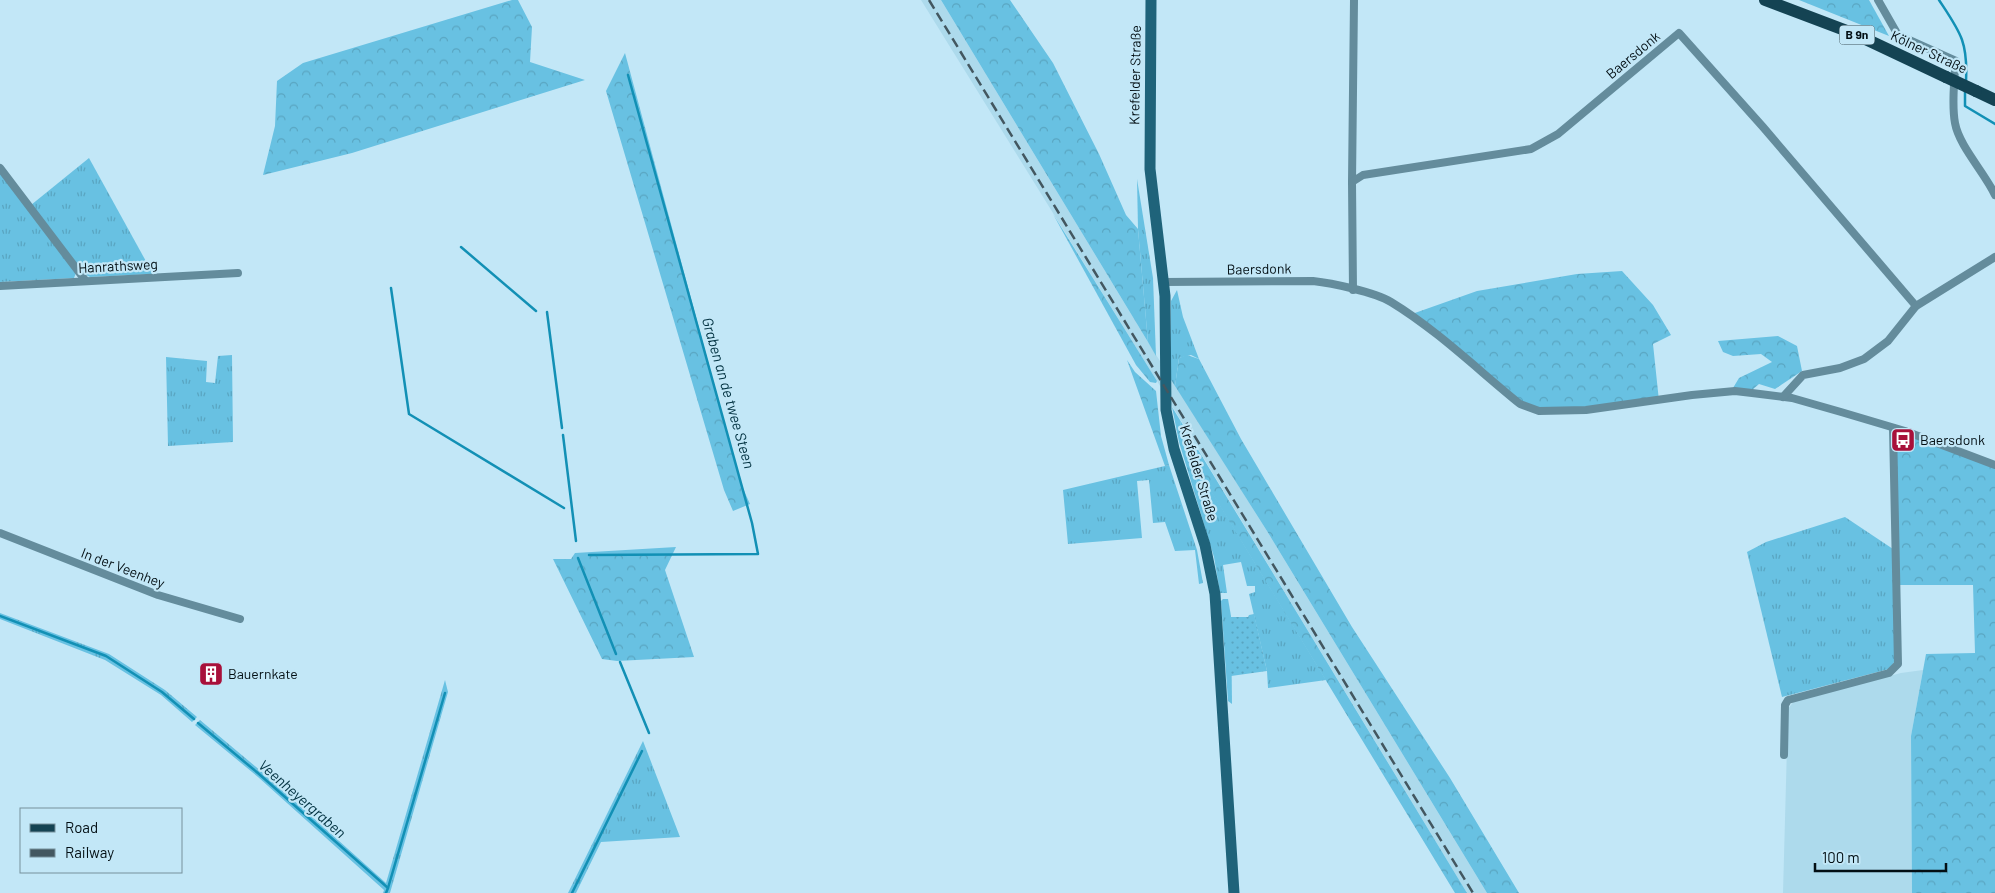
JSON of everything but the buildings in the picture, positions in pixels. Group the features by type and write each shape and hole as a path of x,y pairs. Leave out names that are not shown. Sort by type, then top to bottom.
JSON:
{"main road":[{"name":"Krefelder Straße","path":"1151,0 1150,169 1164,282 1165,400 1176,456 1206,550 1215,594 1234,893"},
{"name":"Kölner Straße","path":"1765,0 1855,34 1995,100"}],"street":[{"path":"1353,290 1354,0"},
{"path":"1878,0 1898,34 1956,61 1955,124 1962,141 1987,178 1995,195"},
{"name":"Baersdonk","path":"1352,182 1363,175 1531,149 1558,134 1679,33 1763,127 1916,306"},
{"path":"0,168 85,280"},
{"path":"1783,397 1803,375 1840,368 1864,359 1888,341 1916,306 1995,257"},
{"name":"Hanrathsweg","path":"0,286 238,273"},
{"name":"Baersdonk","path":"1164,282 1313,281 1329,283 1389,300 1433,333 1520,404 1538,411 1586,410 1736,390 1783,397 1894,428 1972,454 1995,465"},
{"path":"1784,755 1785,705 1788,700 1889,673 1898,664 1894,428"},
{"name":"In der Veenhey","path":"0,533 158,596 240,619"}],"shaded area":[{"path":"921,0 941,0 1148,342 1267,531 1487,893 1467,893 1157,381"},
{"path":"1923,670 1911,736 1912,893 1783,893 1788,709 1794,701 1901,673"}],"green space":[{"path":"512,0 518,0 532,27 530,62 585,80 352,153 263,175 275,126 277,81 303,63"},
{"path":"941,0 1010,0 1053,63 1099,154 1126,215 1138,229 1148,342"},
{"path":"1799,0 1869,0 1889,36"},
{"path":"625,53 741,484 750,504 733,511 724,490 606,91"},
{"path":"89,158 153,274 90,277 82,273 31,205"},
{"path":"0,172 76,273 74,278 0,282"},
{"path":"1137,179 1153,278 1156,356 1148,342 1138,229"},
{"path":"1053,214 1157,381 1156,383 1150,382 1136,365"},
{"path":"1622,271 1653,305 1671,335 1653,344 1659,401 1571,411 1554,411 1520,404 1412,314 1477,291 1577,274"},
{"path":"1177,290 1183,317 1199,359 1191,355 1179,358 1175,386 1171,380 1171,301"},
{"path":"1778,336 1797,346 1802,371 1775,389 1759,384 1752,390 1733,388 1739,378 1772,362 1761,354 1733,356 1723,352 1718,341"},
{"path":"232,355 233,442 168,446 166,357 207,361 206,382 215,383 218,356"},
{"path":"1187,355 1199,359 1241,439 1352,627 1450,778 1519,893 1487,893 1267,531 1175,386 1179,358"},
{"path":"1127,360 1135,372 1156,391 1161,436 1169,465 1165,466"},
{"path":"1172,407 1180,420 1186,454 1200,490 1209,487 1326,680 1268,688 1267,671 1249,594 1255,592 1255,586 1247,586 1241,562 1223,565 1227,593 1220,593 1214,557 1179,442"},
{"path":"1180,420 1467,893 1455,893 1209,488 1200,490 1186,454"},
{"path":"1893,430 1995,468 1995,893 1912,893 1911,736 1926,654 1975,653 1973,585 1900,585"},
{"path":"1169,465 1197,550 1203,583 1199,584 1195,550 1175,551 1165,522 1153,523 1149,480 1137,481 1142,538 1068,544 1063,490"},
{"path":"1845,517 1893,549 1895,661 1889,669 1782,697 1747,552 1766,542"},
{"path":"676,547 665,570 694,657 617,661 602,659 553,559 571,559 575,553"},
{"path":"1228,599 1231,616 1232,704 1228,701 1221,601"},
{"path":"0,613 109,654 165,690 197,717 192,722 161,695 105,660 0,619"},
{"path":"1254,614 1267,671 1231,676 1231,617 1248,617"},
{"path":"445,680 448,692 390,893 383,893 384,890 258,777 195,725 200,720 262,772 386,883"},
{"path":"643,741 680,837 601,842 576,893 568,893"}],"waterway":[{"path":"1939,0 1957,29 1964,46 1966,81"},
{"name":"Graben an de twee Steen","path":"589,555 758,554 752,523 628,75"},
{"path":"1965,91 1965,106 1995,124"},
{"path":"461,247 536,311"},
{"path":"391,288 409,414 564,508"},
{"path":"547,312 562,428"},
{"path":"563,435 576,541"},
{"name":"Graben an de twee Steen","path":"578,558 616,654"},
{"name":"Veenheyergraben","path":"0,616 106,656 162,692 194,719"},
{"name":"Graben an de twee Steen","path":"620,662 649,733"},
{"path":"388,888 445,693"},
{"name":"Veenheyergraben","path":"198,723 388,888 386,893"},
{"name":"Graben an de twee Steen","path":"572,893 642,751"}],"railway":[{"path":"929,0 1473,893"}],"place":[{"name":"Baersdonk","path":"1903,440"},
{"name":"Bauernkate","path":"211,674"}]}
